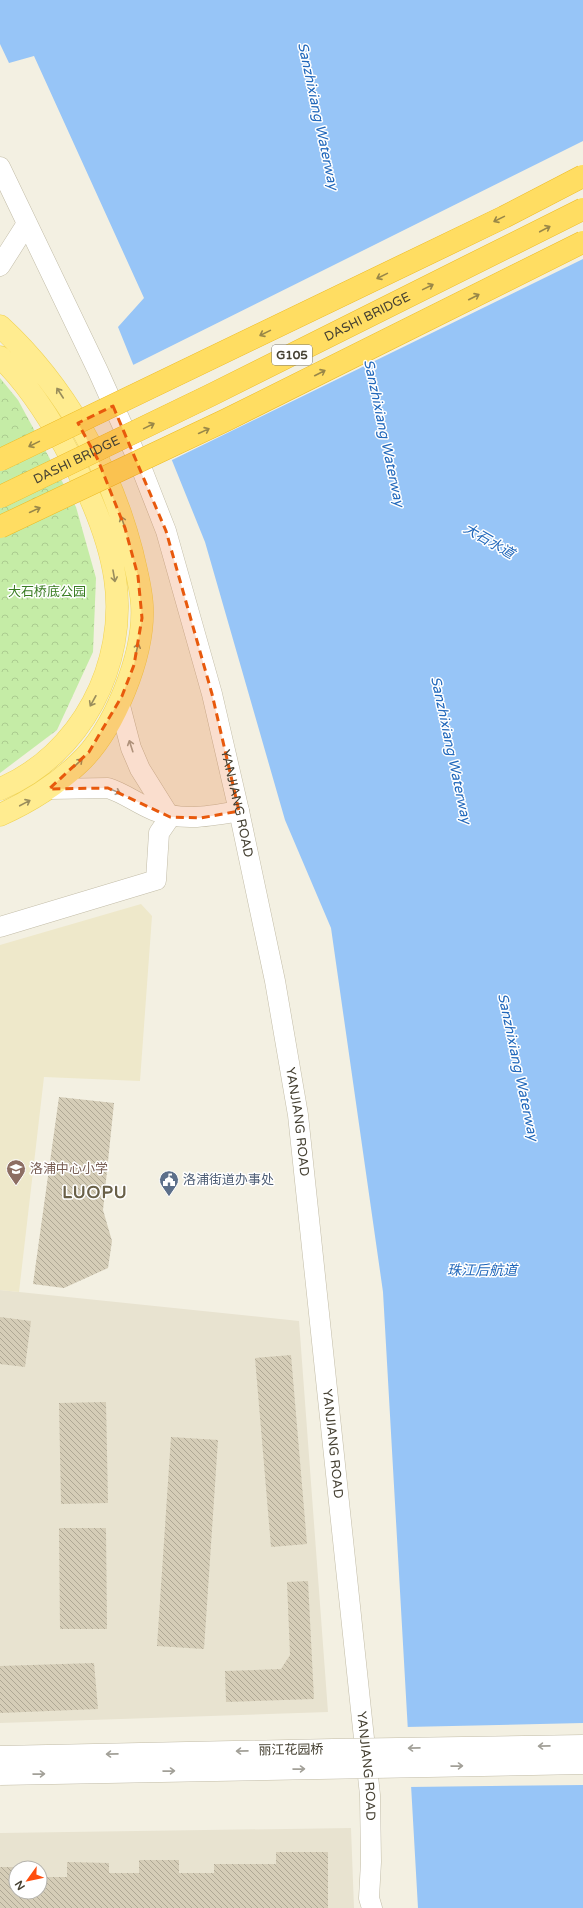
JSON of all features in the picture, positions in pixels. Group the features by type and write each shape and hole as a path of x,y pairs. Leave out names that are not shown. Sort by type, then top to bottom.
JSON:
{"highway":[{"name":"G105","path":"0,460 497,220 583,176"},
{"name":"DASHI BRIDGE","path":"0,497 225,388 583,209"},
{"name":"DASHI BRIDGE","path":"0,527 226,420 583,242"}],"main road":[{"path":"0,326 40,366 69,408 98,460 125,528 138,576 142,606 141,633 134,665 120,702 99,739 79,764 49,789 26,803 0,815"},
{"path":"0,357 20,380 36,402 63,445 88,496 97,518 115,578 117,613 113,649 106,673 95,699 80,724 63,745 42,764 18,780 0,789"}],"street":[{"name":"YANJIANG ROAD","path":"0,167 26,225 98,371 141,467 166,532 212,694 239,811 275,981 298,1115 370,1796 371,1862 369,1905"},
{"path":"0,266 26,225"},
{"path":"120,702 131,748 140,769 170,816"},
{"path":"49,789 108,788 118,791 152,810 170,816 201,818 239,811"},
{"path":"0,927 156,880 159,833 170,816"},
{"name":"丽江花园桥","path":"0,1756 333,1748 583,1746"},
{"name":"丽江花园桥","path":"0,1775 583,1764"}],"highlighted area":[{"path":"113,406 166,531 212,694 239,811 201,818 170,817 108,788 49,789 89,752 122,696 134,665 142,618 138,576 125,528 98,460 78,423"}],"shaded area":[{"name":"洛浦中心小学","path":"141,904 152,916 140,1081 44,1077 19,1292 0,1290 0,945"},
{"path":"0,1290 299,1321 328,1712 0,1723"},
{"path":"351,1828 354,1908 0,1908 0,1833"}],"green space":[{"name":"大石桥底公园","path":"0,378 18,400 76,507 96,578 93,652 57,730 0,773"}],"water":[{"path":"0,0 583,0 583,1908 418,1908 383,1292 331,928 285,820 205,542 118,327 144,298 34,56 9,63 0,44"}],"pier":[{"path":"583,141 583,259 170,461 131,366"},
{"path":"583,1723 583,1785 409,1787 406,1727"}],"building":[{"path":"59,1097 114,1103 103,1210 112,1241 108,1268 64,1288 33,1284"},
{"path":"0,1317 31,1321 25,1367 0,1364"},
{"path":"291,1355 307,1544 271,1547 255,1358"},
{"path":"106,1402 108,1503 61,1504 59,1403"},
{"path":"171,1437 218,1440 204,1649 157,1646"},
{"path":"59,1528 106,1528 107,1629 60,1629"},
{"path":"308,1581 314,1699 226,1702 225,1671 281,1669 290,1655 287,1582"},
{"path":"94,1663 98,1709 0,1713 0,1666"},
{"path":"276,1852 328,1852 328,1908 0,1908 0,1867 8,1867 8,1900 48,1900 48,1877 67,1877 67,1862 109,1863 109,1873 139,1873 139,1860 179,1860 179,1873 214,1873 214,1864 276,1864"}],"place":[{"name":"洛浦中心小学","path":"16,1186"},
{"name":"洛浦街道办事处","path":"169,1197"}],"district":[{"name":"LUOPU","path":"95,1192"}],"water label":[{"name":"Sanzhixiang Waterway","path":"318,116"},
{"name":"Sanzhixiang Waterway","path":"384,433"},
{"name":"大石水道","path":"489,541"},
{"name":"Sanzhixiang Waterway","path":"451,750"},
{"name":"Sanzhixiang Waterway","path":"518,1067"},
{"name":"珠江后航道","path":"482,1270"}]}
